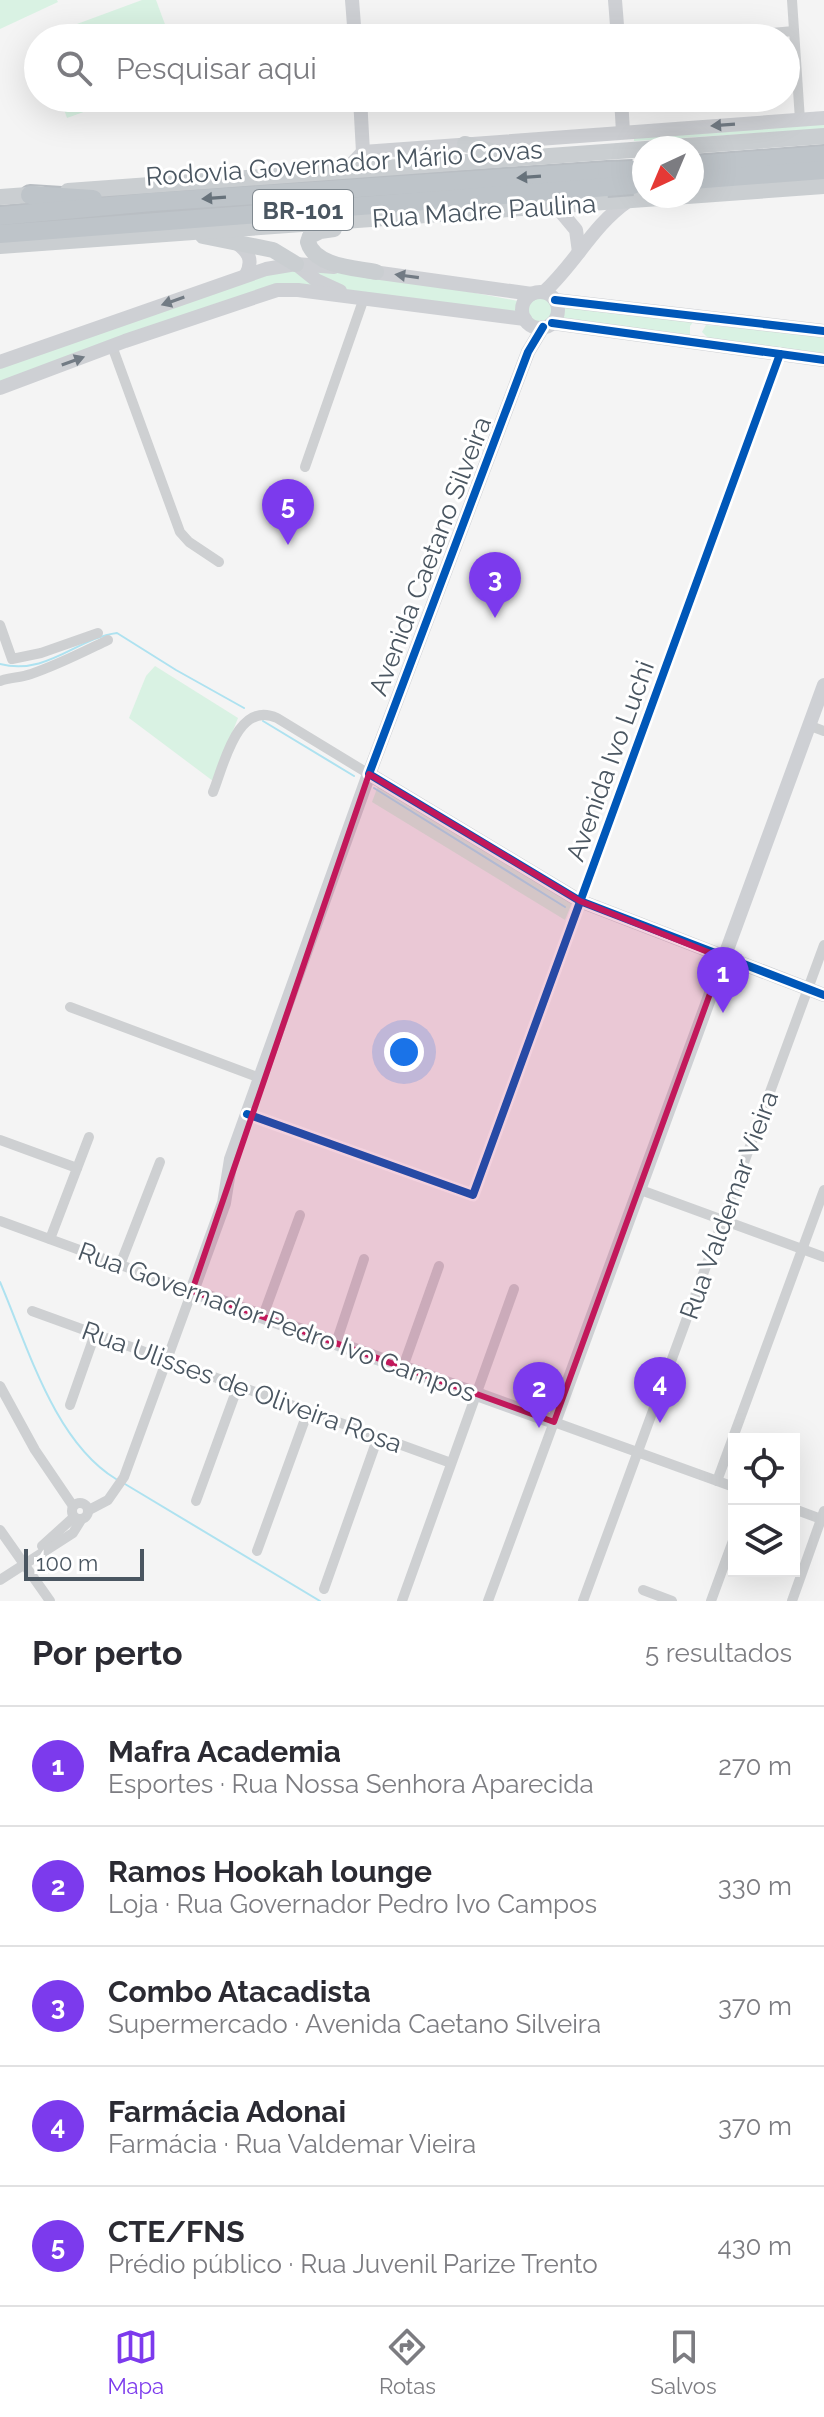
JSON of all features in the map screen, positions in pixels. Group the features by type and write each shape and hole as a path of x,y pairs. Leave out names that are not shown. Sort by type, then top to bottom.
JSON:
{"highway":[{"path":"704,164 824,155"},
{"path":"704,179 824,170"},
{"name":"Rodovia Governador Mário Covas","path":"0,216 152,202 626,184"},
{"name":"Rodovia Governador Mário Covas","path":"0,234 174,226 626,184"},
{"path":"30,195 152,202"},
{"path":"60,241 174,226"}],"main road":[{"path":"0,197 600,150 624,141 824,136"},
{"path":"624,141 621,181 626,184"},
{"path":"465,144 511,157"},
{"path":"600,150 615,163 619,181 626,184"},
{"name":"Rua Madre Paulina","path":"174,226 388,218 556,206 626,184 824,186"},
{"path":"376,272 321,258 313,252 308,242 310,236 320,231 388,218"},
{"path":"174,226 273,250 296,264"},
{"path":"0,246 60,241"}],"street":[{"path":"352,0 354,24"},
{"path":"615,0 617,24"},
{"path":"792,0 794,24"},
{"path":"361,112 363,152"},
{"path":"622,112 624,141"},
{"path":"799,112 800,120"},
{"path":"346,170 363,152 465,144 624,141 824,118"},
{"path":"537,323 523,308 546,296 564,275 626,184"},
{"path":"556,206 576,230 579,252"},
{"path":"234,242 249,257 246,275"},
{"path":"296,264 331,289 363,298"},
{"path":"0,362 246,275 296,264 824,331"},
{"path":"0,388 277,290 363,298 824,360"},
{"path":"537,323 558,310 546,296"},
{"path":"305,467 363,298"},
{"path":"706,344 700,340 697,330 699,323 709,317"},
{"name":"Avenida Caetano Silveira","path":"192,1291 224,1203 231,1159 247,1114 369,774 537,323"},
{"path":"112,346 180,532 219,562"},
{"name":"Avenida Ivo Luchi","path":"247,1114 473,1195 780,354"},
{"path":"0,625 12,660 7,677 26,676 54,666 108,640"},
{"path":"12,660 98,633"},
{"path":"488,1601 824,685"},
{"path":"213,792 240,726 254,717 264,715 277,718 580,901 824,995"},
{"path":"808,725 824,731"},
{"name":"Rua Valdemar Vieira","path":"583,1601 824,945"},
{"path":"70,1007 260,1078"},
{"path":"50,1239 89,1137"},
{"path":"0,1140 77,1168"},
{"path":"120,1265 160,1162"},
{"path":"638,1189 824,1257"},
{"path":"717,1481 824,1190"},
{"path":"263,1316 300,1215"},
{"name":"Rua Governador Pedro Ivo Campos","path":"0,1221 554,1422"},
{"path":"336,1343 364,1259"},
{"path":"403,1367 439,1266"},
{"path":"402,1601 514,1289"},
{"path":"0,1580 73,1533 76,1514 82,1503 89,1510 101,1505 124,1477 192,1291"},
{"name":"Rua Ulisses de Oliveira Rosa","path":"32,1311 451,1463"},
{"path":"70,1405 95,1334"},
{"path":"0,1386 35,1450 76,1514"},
{"path":"196,1501 238,1386"},
{"path":"257,1551 308,1411"},
{"path":"554,1422 728,1485"},
{"path":"324,1589 378,1437"},
{"path":"792,1601 823,1517 800,1511"},
{"path":"0,1530 50,1601"},
{"path":"711,1601 728,1554"},
{"path":"643,1590 672,1601"}],"highlighted area":[{"path":"369,774 580,901 723,958 554,1422 192,1291"}],"green space":[{"path":"0,0 57,0 58,2 0,29"},
{"path":"142,0 156,0 165,24 77,24"},
{"path":"65,112 84,112 67,118"},
{"path":"824,121 824,129 704,137 634,134"},
{"path":"294,266 318,285 302,285 0,382 0,365"},
{"path":"320,267 518,301 515,312 341,289 312,275"},
{"path":"540,297 549,301 553,310 549,319 540,323 531,319 527,310 531,301"},
{"path":"564,307 694,321 690,326 690,335 563,318"},
{"path":"706,325 824,335 824,358 710,340 702,332"},
{"path":"155,666 238,718 213,781 129,718 146,676"},
{"path":"378,786 573,900 565,920 372,802"}],"waterway":[{"path":"0,664 32,665 102,636 117,633 244,708"},
{"path":"263,721 354,776"},
{"path":"374,788 565,907"},
{"path":"0,1282 45,1391 59,1417 94,1462 116,1479"},
{"path":"125,1484 320,1601"}],"cycle path":[{"path":"555,300 824,331"},
{"path":"552,323 824,360"},
{"path":"543,327 528,352 369,774 580,901 824,995"},
{"path":"247,1114 473,1195 780,354"}],"place":[{"name":"CTE/FNS","path":"288,545"},
{"name":"Combo Atacadista","path":"495,618"},
{"name":"Mafra Academia","path":"723,1013"},
{"name":"Farmácia Adonai","path":"660,1423"},
{"name":"Ramos Hookah lounge","path":"539,1428"}]}
